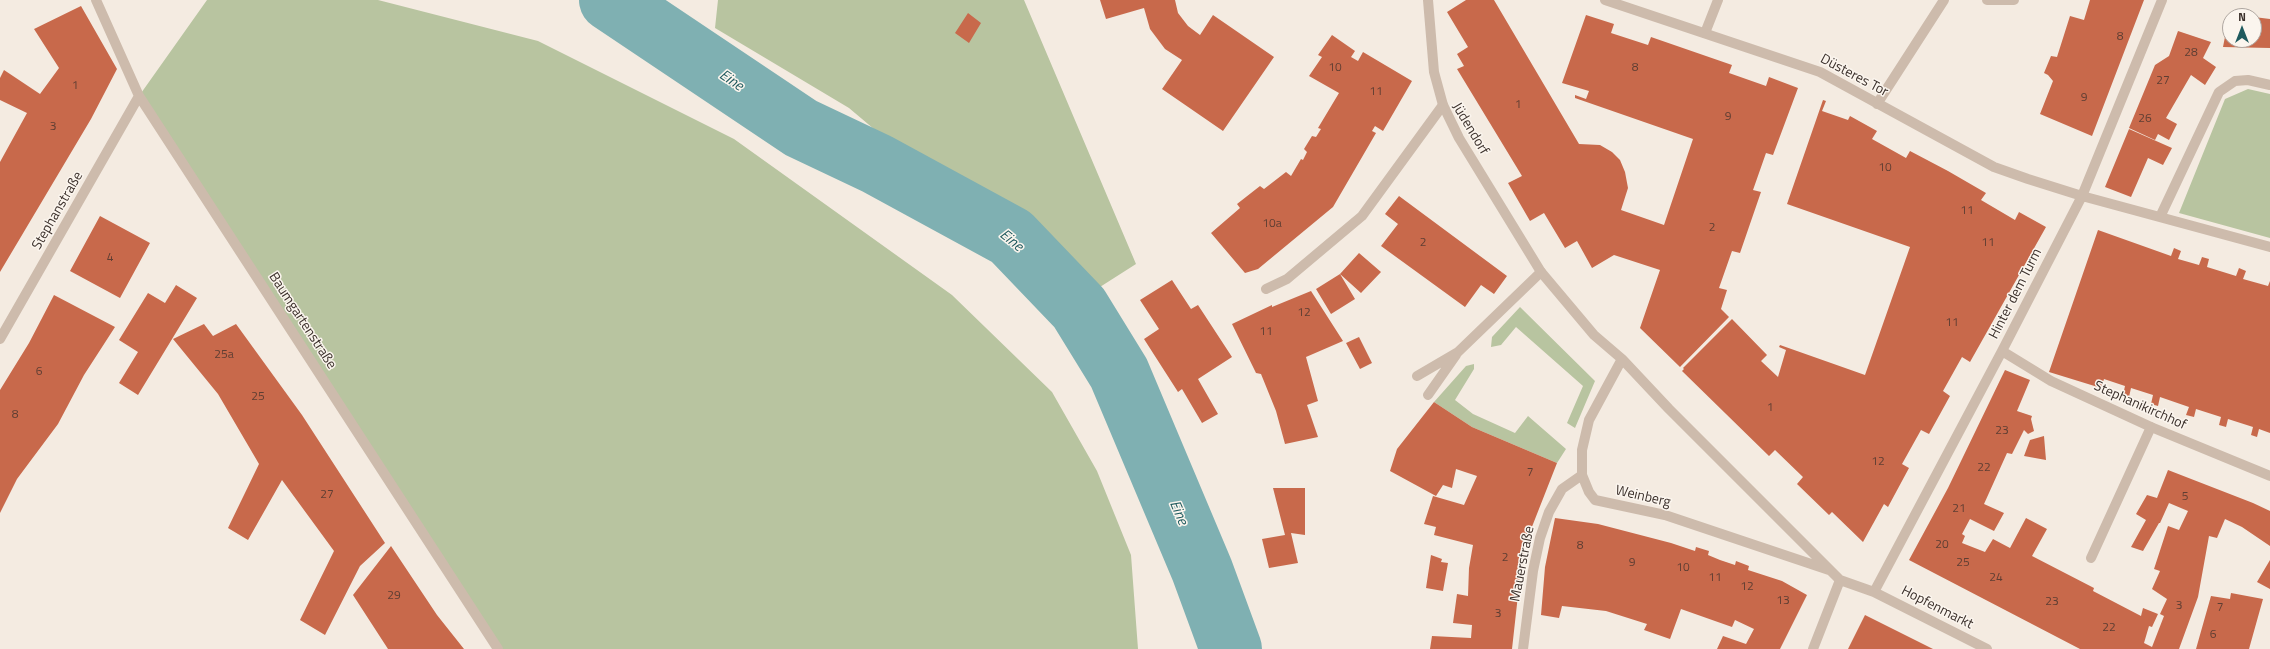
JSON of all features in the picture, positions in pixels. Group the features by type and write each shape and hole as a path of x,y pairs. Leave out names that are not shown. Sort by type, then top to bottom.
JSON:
{"street":[{"name":"Baumgartenstraße","path":"96,0 140,96 498,649"},
{"path":"1428,0 1434,72 1443,105"},
{"name":"Düsteres Tor","path":"1605,0 1820,72 1994,167 2082,196"},
{"path":"1705,33 1718,0"},
{"path":"1877,104 1944,0"},
{"path":"1987,0 2014,0"},
{"name":"Hinter dem Turm","path":"1874,592 2002,351 2082,196 2162,0"},
{"path":"2160,218 2219,92 2235,81 2248,80 2270,85"},
{"name":"Stephanstraße","path":"0,339 140,96"},
{"name":"Jüdendorf","path":"1266,289 1287,279 1362,216 1443,105 1458,138 1541,272 1594,335"},
{"path":"2082,196 2270,247"},
{"path":"1428,395 1458,352 1541,272"},
{"name":"Weinberg","path":"1594,335 1622,359 1840,580 1874,592"},
{"name":"Stephanikirchhof","path":"2002,351 2051,381 2151,427 2270,476"},
{"path":"1417,376 1458,352"},
{"name":"Weinberg","path":"1622,359 1589,420 1582,450 1582,475 1589,492 1595,500 1665,515 1831,571"},
{"path":"2091,558 2151,427"},
{"name":"Mauerstraße","path":"1523,649 1533,571 1540,538 1549,512 1562,490 1582,475"},
{"path":"1813,649 1840,580"},
{"name":"Hopfenmarkt","path":"1874,592 1987,649"}],"green space":[{"path":"207,0 378,0 538,41 734,139 952,295 1052,392 1097,471 1131,555 1138,649 498,649 139,96"},
{"path":"718,0 1024,0 1136,264 1078,301 849,108 715,28"},
{"path":"2248,89 2270,94 2270,238 2179,213 2225,99"},
{"path":"1520,307 1595,381 1575,428 1567,423 1583,386 1516,327 1501,345 1491,347 1492,337"},
{"path":"1474,364 1474,369 1455,400 1473,414 1515,433 1528,416 1566,449 1557,463 1472,427 1434,402 1466,366"}],"building":[{"path":"1100,0 1175,0 1178,13 1188,26 1200,35 1213,15 1274,57 1223,131 1162,89 1182,60 1165,49 1150,29 1144,8 1106,19"},
{"path":"1466,0 1494,0 1579,144 1600,145 1612,152 1620,160 1625,172 1628,188 1621,210 1664,225 1693,139 1575,98 1575,95 1586,99 1589,91 1562,83 1586,15 1614,24 1611,33 1648,45 1651,37 1732,65 1729,73 1766,86 1769,77 1798,88 1773,155 1766,153 1753,190 1761,192 1740,253 1732,251 1719,288 1727,290 1721,309 1729,317 1680,367 1640,328 1660,270 1614,255 1592,268 1577,241 1565,248 1544,213 1530,221 1508,183 1522,176 1457,69 1464,66 1457,54 1468,47 1447,12"},
{"path":"2090,0 2144,0 2092,136 2040,114 2053,81 2044,73 2051,56 2057,57 2070,16 2084,20"},
{"path":"81,6 117,69 91,119 0,272 0,162 27,113 0,100 0,78 4,70 40,94 59,68 34,29"},
{"path":"968,13 981,23 969,43 955,33"},
{"path":"2262,18 2270,19 2270,48 2262,48"},
{"path":"2178,31 2211,42 2203,58 2216,67 2205,85 2191,75 2166,118 2177,124 2169,140 2158,134 2155,140 2129,128 2155,65 2169,56"},
{"path":"1332,35 1355,51 1351,57 1358,61 1363,52 1412,81 1383,131 1375,126 1372,131 1376,133 1333,207 1258,269 1245,273 1211,233 1240,208 1237,204 1260,186 1264,189 1286,172 1291,176 1301,159 1303,160 1307,152 1304,149 1312,136 1316,137 1321,129 1318,128 1339,93 1309,76 1322,57 1318,55"},
{"path":"1823,100 1826,101 1822,111 1848,120 1850,116 1877,131 1872,139 1906,158 1910,151 1948,171 1986,193 1981,200 2015,220 2019,212 2046,227 1970,362 1962,357 1943,391 1950,396 1929,434 1921,430 1902,464 1909,468 1888,507 1884,504 1863,542 1832,512 1829,515 1797,484 1803,477 1775,450 1769,456 1682,371 1684,369 1683,368 1732,319 1767,355 1761,361 1778,377 1786,350 1779,347 1780,345 1865,375 1910,247 1787,204"},
{"path":"2129,129 2172,148 2163,165 2148,158 2131,197 2105,187"},
{"path":"1399,196 1507,276 1494,294 1481,285 1465,307 1381,246 1398,224 1385,214"},
{"path":"100,216 150,243 120,298 70,271"},
{"path":"2098,230 2171,256 2174,248 2181,251 2178,259 2199,265 2202,257 2209,259 2207,267 2236,276 2239,268 2246,271 2243,279 2268,286 2270,281 2270,433 2259,429 2257,437 2251,435 2253,427 2228,419 2226,427 2219,425 2221,417 2196,409 2194,417 2186,415 2189,407 2160,397 2158,406 2151,404 2153,395 2131,388 2129,397 2123,395 2125,386 2104,379 2101,388 2049,372"},
{"path":"1359,253 1381,272 1361,293 1340,274"},
{"path":"1340,274 1355,299 1331,314 1316,289"},
{"path":"1172,280 1191,309 1198,305 1232,357 1198,379 1218,414 1202,423 1182,389 1178,392 1144,339 1159,329 1140,300"},
{"path":"176,285 197,298 138,395 119,383 138,352 119,340 148,293 165,303"},
{"path":"1311,291 1343,341 1306,357 1318,401 1307,405 1318,437 1285,444 1276,411 1261,374 1256,373 1232,324 1272,305 1272,307"},
{"path":"54,295 115,327 84,375 58,424 17,479 0,513 0,390 29,343"},
{"path":"204,324 213,336 236,324 302,415 385,543 360,566 325,635 300,620 334,551 282,480 248,540 228,528 259,464 218,394 173,339"},
{"path":"1359,337 1372,363 1360,369 1346,343"},
{"path":"2005,370 2030,380 2017,411 2032,416 2031,419 2034,431 2028,434 2024,430 2012,454 2007,453 1984,504 2004,513 1994,531 1970,519 1962,534 1965,536 1962,543 1985,552 1993,539 2010,548 2026,518 2047,529 2032,556 2094,588 2093,591 2141,616 2143,608 2158,614 2152,627 2149,626 2144,643 2152,647 2164,616 2160,614 2167,599 2152,589 2160,571 2154,569 2168,526 2179,530 2188,511 2169,503 2160,523 2143,551 2131,547 2146,520 2136,514 2147,495 2157,498 2168,470 2270,511 2270,546 2242,527 2225,519 2217,538 2209,536 2198,597 2179,649 2080,649 1909,560 1948,488"},
{"path":"1434,402 1472,427 1557,463 1526,542 1520,577 1512,649 1430,649 1432,636 1471,638 1472,625 1453,623 1457,594 1468,596 1469,568 1473,545 1434,535 1436,527 1424,524 1433,496 1464,505 1477,476 1456,469 1452,488 1443,485 1436,496 1390,471 1397,449"},
{"path":"2044,436 2046,460 2024,456 2030,440"},
{"path":"1273,488 1305,488 1305,535 1291,533 1298,563 1269,568 1262,539 1285,535"},
{"path":"1555,518 1598,524 1671,543 1695,551 1696,547 1709,551 1708,555 1720,560 1735,565 1736,561 1749,566 1748,570 1782,581 1807,595 1780,649 1717,649 1723,636 1746,644 1754,629 1735,620 1732,627 1681,609 1670,639 1644,630 1647,624 1606,611 1562,606 1559,618 1541,615 1545,567"},
{"path":"391,546 437,615 464,649 388,649 353,595"},
{"path":"1431,555 1442,559 1441,562 1448,563 1443,591 1426,588"},
{"path":"2270,560 2270,589 2257,582"},
{"path":"2231,593 2263,599 2249,649 2196,649 2211,596 2230,599"},
{"path":"1865,615 1933,649 1848,649"}],"waterway":[{"name":"Eine","path":"610,0 801,128 877,164 1011,237 1079,308 1119,373 1202,570 1231,649"}]}
